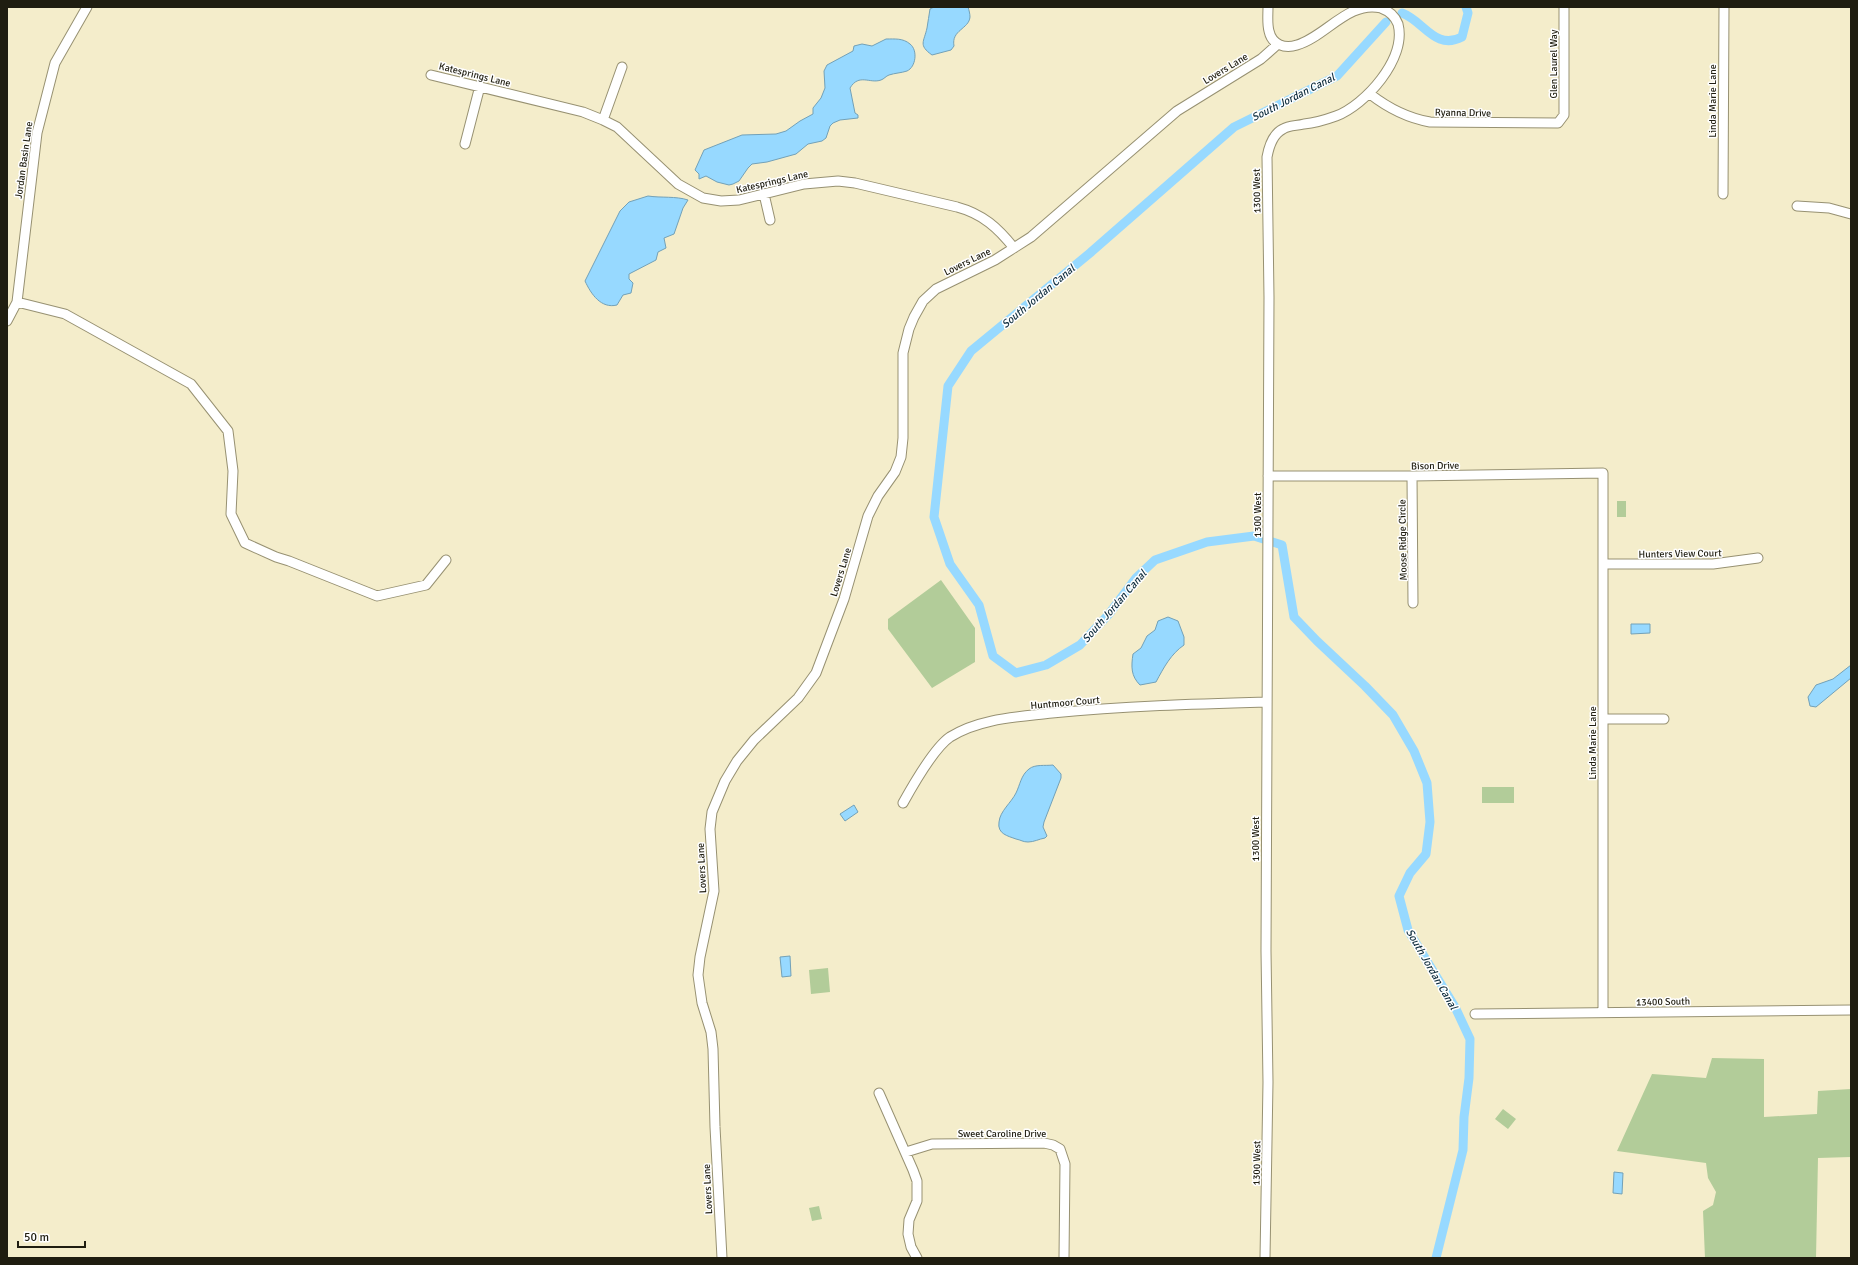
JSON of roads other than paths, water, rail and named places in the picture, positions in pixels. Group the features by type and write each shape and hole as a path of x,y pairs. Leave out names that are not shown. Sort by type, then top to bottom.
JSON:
{"street":[{"name":"Jordan Basin Lane","path":"17,302 36,133 55,63 87,7"},
{"path":"1268,7 1269,32 1278,44"},
{"name":"Glen Laurel Way","path":"1561,120 1564,114 1564,7"},
{"name":"Linda Marie Lane","path":"1723,194 1724,7"},
{"name":"1300 West","path":"1265,1258 1268,1082 1266,952 1269,297 1266,164 1268,149 1273,138 1283,129 1336,116 1354,106 1370,94 1383,76 1397,46 1398,25 1394,17 1388,11 1377,8 1364,8 1344,17 1298,45 1289,47 1278,44"},
{"name":"Lovers Lane","path":"722,1258 714,1127 713,1049 711,1032 702,1003 698,975 700,957 714,891 710,829 714,805 730,771 745,750 798,698 816,673 844,599 868,516 878,496 896,472 901,457 903,438 903,353 909,329 918,309 930,294 942,285 995,260 1031,237 1177,111 1261,59 1278,44"},
{"path":"603,120 622,67"},
{"name":"Katesprings Lane","path":"431,74 583,112 603,120 624,133 678,184 694,194 721,201 739,200 816,182 838,181 855,183 973,212 993,224 1014,248"},
{"path":"465,144 480,86"},
{"name":"Ryanna Drive","path":"1370,94 1395,111 1412,118 1430,122 1558,123 1561,120"},
{"path":"764,194 770,220"},
{"path":"1797,206 1829,208 1851,214"},
{"path":"7,321 17,302 65,314 191,384 228,431 233,471 231,514 245,543 276,557 377,596 426,585 446,560"},
{"name":"Linda Marie Lane","path":"1603,473 1603,1012"},
{"name":"Bison Drive","path":"1268,476 1412,476 1603,473"},
{"name":"Moose Ridge Circle","path":"1412,476 1413,603"},
{"name":"Hunters View Court","path":"1603,564 1712,564 1758,558"},
{"name":"Huntmoor Court","path":"903,803 942,743 958,732 982,723 1078,711 1174,705 1267,702"},
{"path":"1603,719 1664,719"},
{"name":"13400 South","path":"1475,1014 1851,1010"},
{"path":"879,1092 906,1152 917,1181 917,1201 908,1227 909,1241 917,1258"},
{"name":"Sweet Caroline Drive","path":"906,1152 932,1144 1044,1143 1060,1149 1065,1164 1064,1258"}],"water":[{"path":"934,7 968,7 970,17 967,24 955,36 954,46 951,50 932,55 925,49 923,43 930,9"},
{"path":"886,39 902,40 910,44 913,47 915,54 914,62 907,71 889,75 877,81 861,80 853,84 850,88 855,113 858,115 858,118 840,120 833,123 830,126 826,138 822,141 808,144 796,154 767,162 752,164 739,181 733,184 729,185 717,182 706,176 699,179 699,174 695,170 704,150 742,135 776,134 786,131 813,114 813,108 821,98 825,88 824,71 827,65 853,51 854,46 862,44 872,46"},
{"path":"648,196 688,200 683,208 674,234 664,238 666,248 658,252 656,260 629,274 629,279 633,283 631,293 623,295 617,305 611,306 601,303 590,291 585,281 620,211 629,202"},
{"path":"1168,617 1178,621 1184,637 1184,645 1165,666 1156,682 1140,685 1132,671 1133,654 1141,648 1147,636 1155,630 1158,621"},
{"path":"1631,624 1650,624 1650,633 1631,634"},
{"path":"1851,665 1851,678 1816,707 1810,706 1808,697 1816,685 1833,679"},
{"path":"1053,765 1061,774 1061,778 1044,822 1043,827 1047,836 1032,842 1025,842 1001,832 999,826 1000,818 1016,793 1026,771 1034,766"},
{"path":"854,805 858,812 845,821 840,814"},
{"path":"790,956 791,976 782,977 780,957"},
{"path":"1614,1172 1623,1173 1622,1194 1613,1193"}],"waterway":[{"name":"South Jordan Canal","path":"1402,13 1410,17 1437,38 1453,40 1462,37 1468,13 1466,7"},
{"name":"South Jordan Canal","path":"1386,22 1337,76 1234,127 1090,253 971,351 948,386 934,517 950,564 979,605 993,656 1016,673 1046,665 1080,645 1109,614 1136,578 1155,560 1207,542 1254,536 1282,545 1294,617 1393,715 1414,751 1427,783 1430,822 1426,854 1410,873 1399,896 1408,930 1455,1007 1470,1039 1469,1078 1464,1117 1463,1150 1436,1258"}]}
